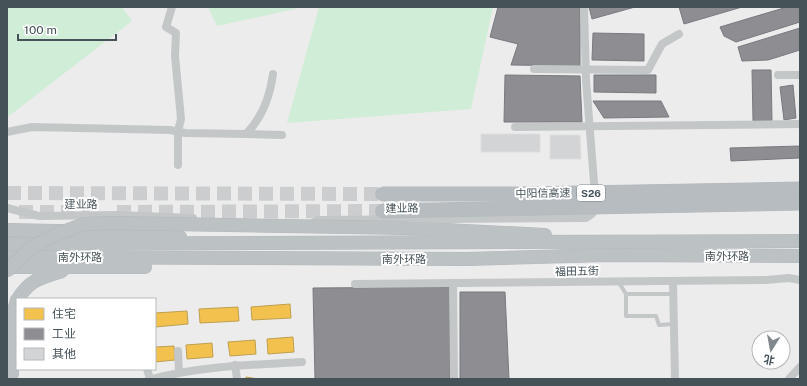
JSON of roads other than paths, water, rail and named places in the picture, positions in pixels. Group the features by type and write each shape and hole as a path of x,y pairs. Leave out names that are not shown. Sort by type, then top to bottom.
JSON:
{"highway":[{"name":"中阳信高速","path":"382,194 524,194 800,189"},
{"name":"中阳信高速","path":"382,211 800,203"},
{"path":"7,223 34,231"},
{"path":"7,271 32,247 57,234 84,224 112,223 407,228 679,242"},
{"path":"7,230 159,233 218,243"},
{"path":"777,242 800,235"},
{"name":"南外环路","path":"7,244 800,241"},
{"name":"南外环路","path":"7,257 467,259 606,255 800,256"},
{"path":"7,267 171,266 214,258"},
{"path":"18,298 24,288 39,278 76,267"},
{"path":"13,377 11,331 12,315 16,303"},
{"path":"7,361 13,377"}],"street":[{"path":"172,7 166,27 176,33 175,56 181,119 178,132 178,165"},
{"name":"建业路","path":"7,208 39,216 119,215 180,218 249,226 300,228 310,226 318,220 586,218 592,214 596,208 589,126 584,7"},
{"path":"534,69 648,70 662,44 679,34"},
{"path":"246,134 252,128 268,98 273,74"},
{"path":"778,75 800,75"},
{"path":"515,127 800,124"},
{"path":"7,132 32,127 170,130 178,132 282,135"},
{"name":"福田五街","path":"355,284 789,278 800,280"},
{"path":"673,280 675,379"},
{"path":"453,283 454,379"},
{"path":"178,351 179,372"},
{"path":"151,379 179,372 235,365 302,362"},
{"path":"235,365 237,379"},
{"path":"789,379 800,367"}],"lane":[{"path":"618,281 626,294 626,316 656,316 659,325 674,324"},
{"path":"626,294 674,294"}],"tunnel":[{"path":"7,193 382,194"},
{"path":"117,212 382,211"},
{"path":"19,212 89,212"}]}
